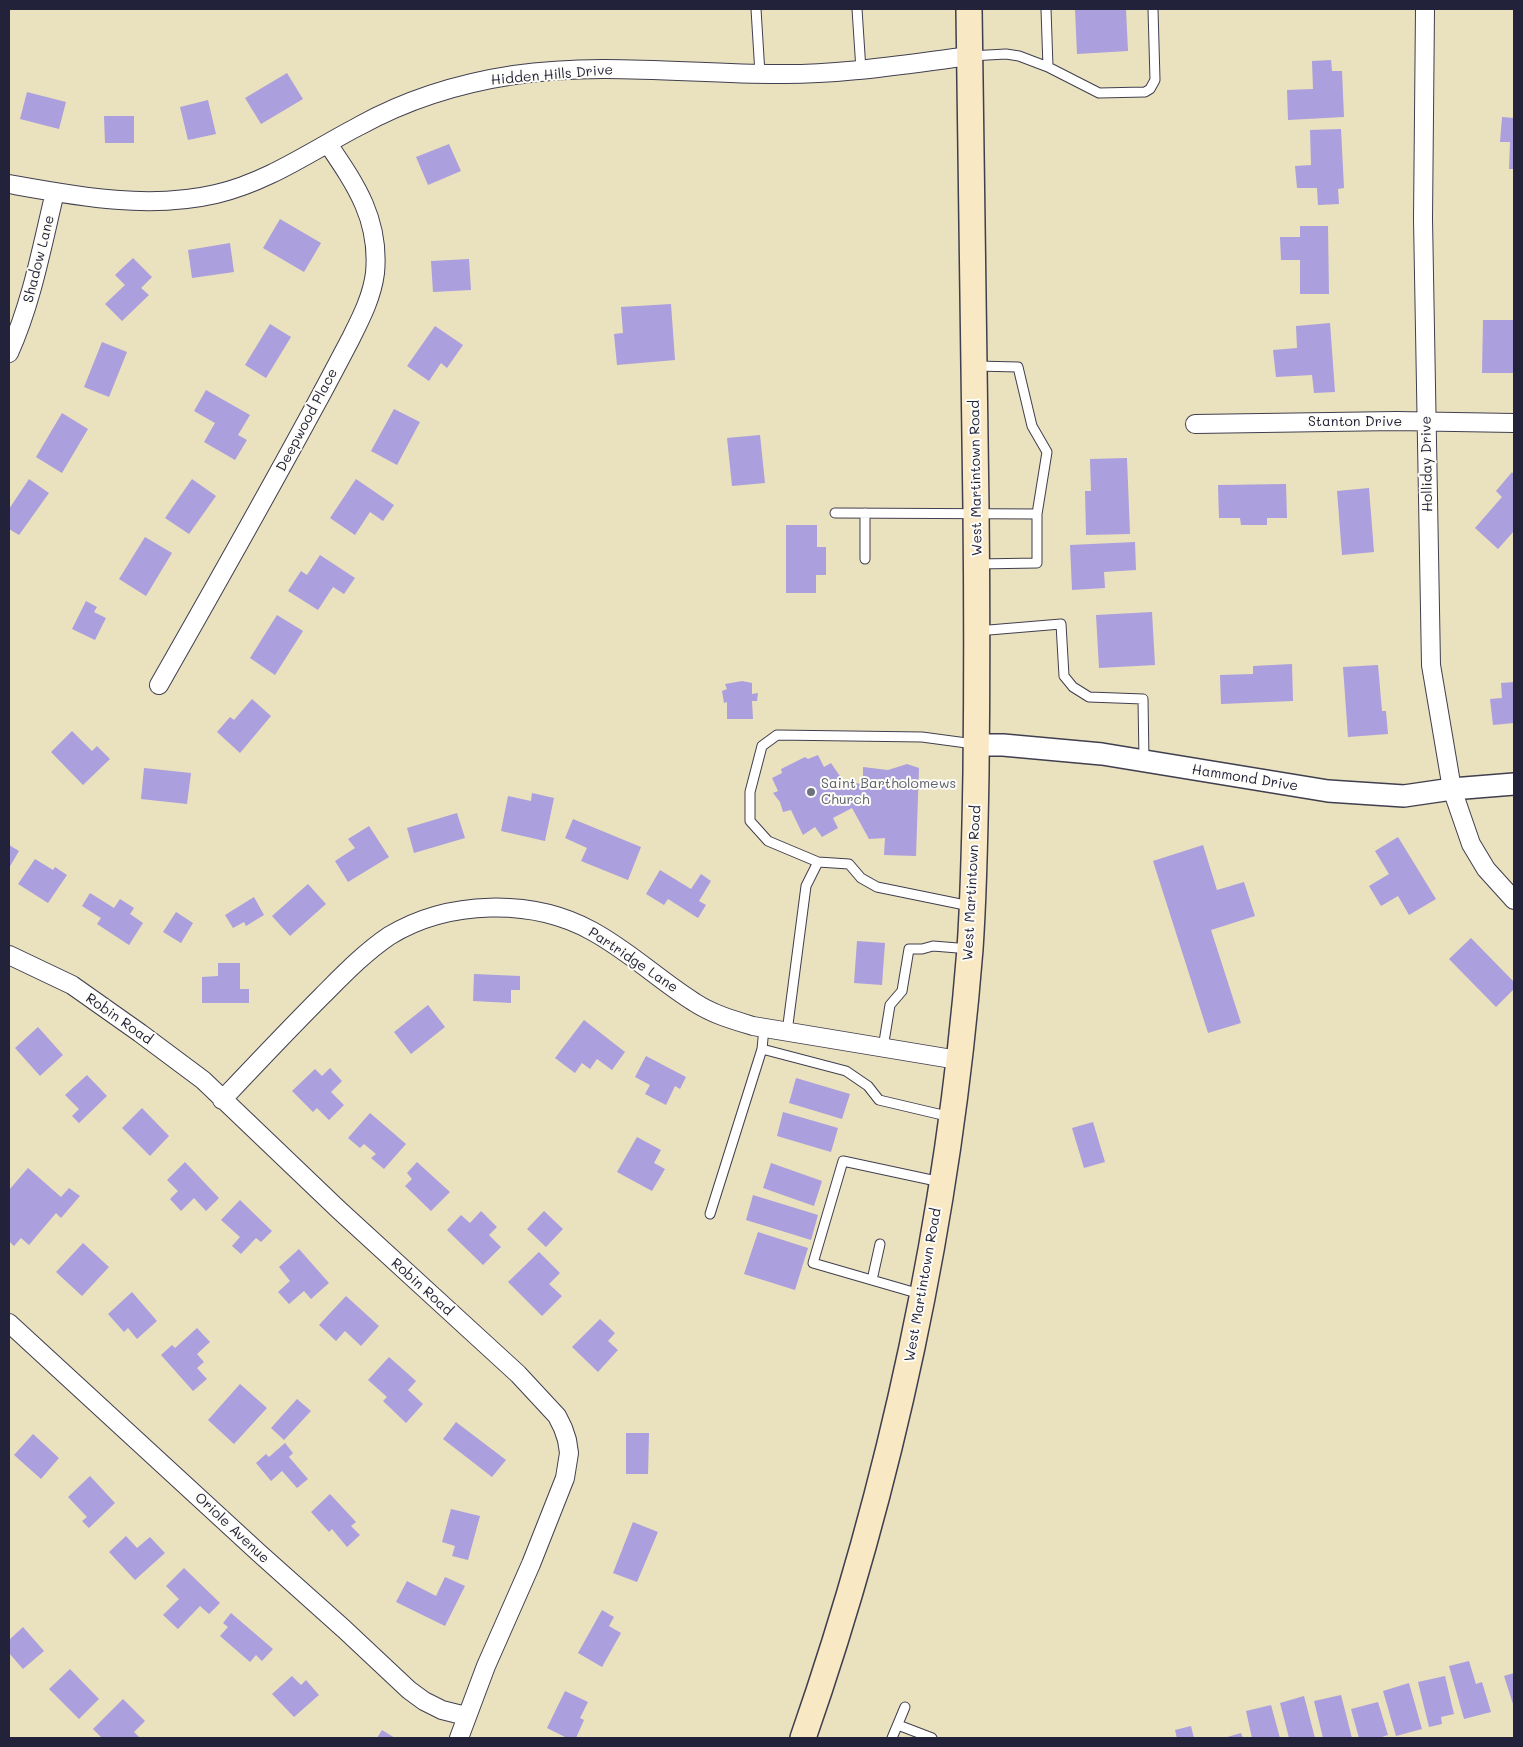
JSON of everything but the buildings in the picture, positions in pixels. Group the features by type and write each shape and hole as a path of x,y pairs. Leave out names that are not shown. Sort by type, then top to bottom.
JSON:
{"main road":[{"name":"West Martintown Road","path":"803,1738 820,1688 879,1487 900,1402 922,1295 941,1182 951,1117 970,949 976,745 977,564 969,9"}],"street":[{"name":"Holliday Drive","path":"1425,9 1423,219 1431,665 1452,789 1471,844 1486,868 1514,900"},
{"name":"Hidden Hills Drive","path":"9,184 108,199 166,201 218,194 243,186 280,170 360,125 399,107 434,94 482,81 516,75 597,69 760,74 823,73 970,56"},
{"name":"Deepwood Place","path":"159,685 268,493 334,371 369,301 375,274 375,253 370,220 363,199 328,144"},
{"name":"Shadow Lane","path":"9,353 24,315 34,281 55,192"},
{"name":"Stanton Drive","path":"1196,424 1514,423"},
{"name":"Hammond Drive","path":"976,745 1102,754 1328,791 1366,794 1404,796 1452,789 1514,784"},
{"name":"Partridge Lane","path":"222,1100 362,956 390,936 411,925 433,917 484,908 510,908 547,914 592,930 700,1006 732,1020 764,1028 958,1060"},
{"name":"Robin Road","path":"9,955 72,985 203,1080 325,1198 518,1374 558,1416 569,1453 565,1478 531,1564 486,1666 459,1738"},
{"name":"Oriole Avenue","path":"9,1323 409,1690 424,1701 442,1710 466,1716"}],"lane":[{"path":"756,9 760,74"},
{"path":"858,9 861,70"},
{"path":"1046,9 1048,68"},
{"path":"970,56 1006,54 1019,56 1099,93 1145,92 1150,89 1155,80 1153,9"},
{"path":"974,366 1018,367 1032,426 1047,452 1037,514 1037,563 977,564"},
{"path":"835,513 1037,514"},
{"path":"865,513 866,559"},
{"path":"977,631 1061,624 1064,676 1073,687 1089,697 1143,699 1144,761"},
{"path":"972,906 932,900 877,887 861,878 849,864 818,862 768,841 750,821 750,792 762,746 777,735 922,737 976,745"},
{"path":"787,1032 806,886 818,862"},
{"path":"883,1048 890,1005 902,991 909,950 933,946 970,949"},
{"path":"710,1214 762,1049 764,1028"},
{"path":"762,1049 846,1072 868,1086 879,1100 951,1117"},
{"path":"922,1295 814,1262 843,1161 941,1182"},
{"path":"872,1280 880,1244"},
{"path":"892,1738 905,1708"},
{"path":"898,1725 932,1738"}],"place":[{"name":"Saint Bartholomews Church","path":"811,792"}]}
